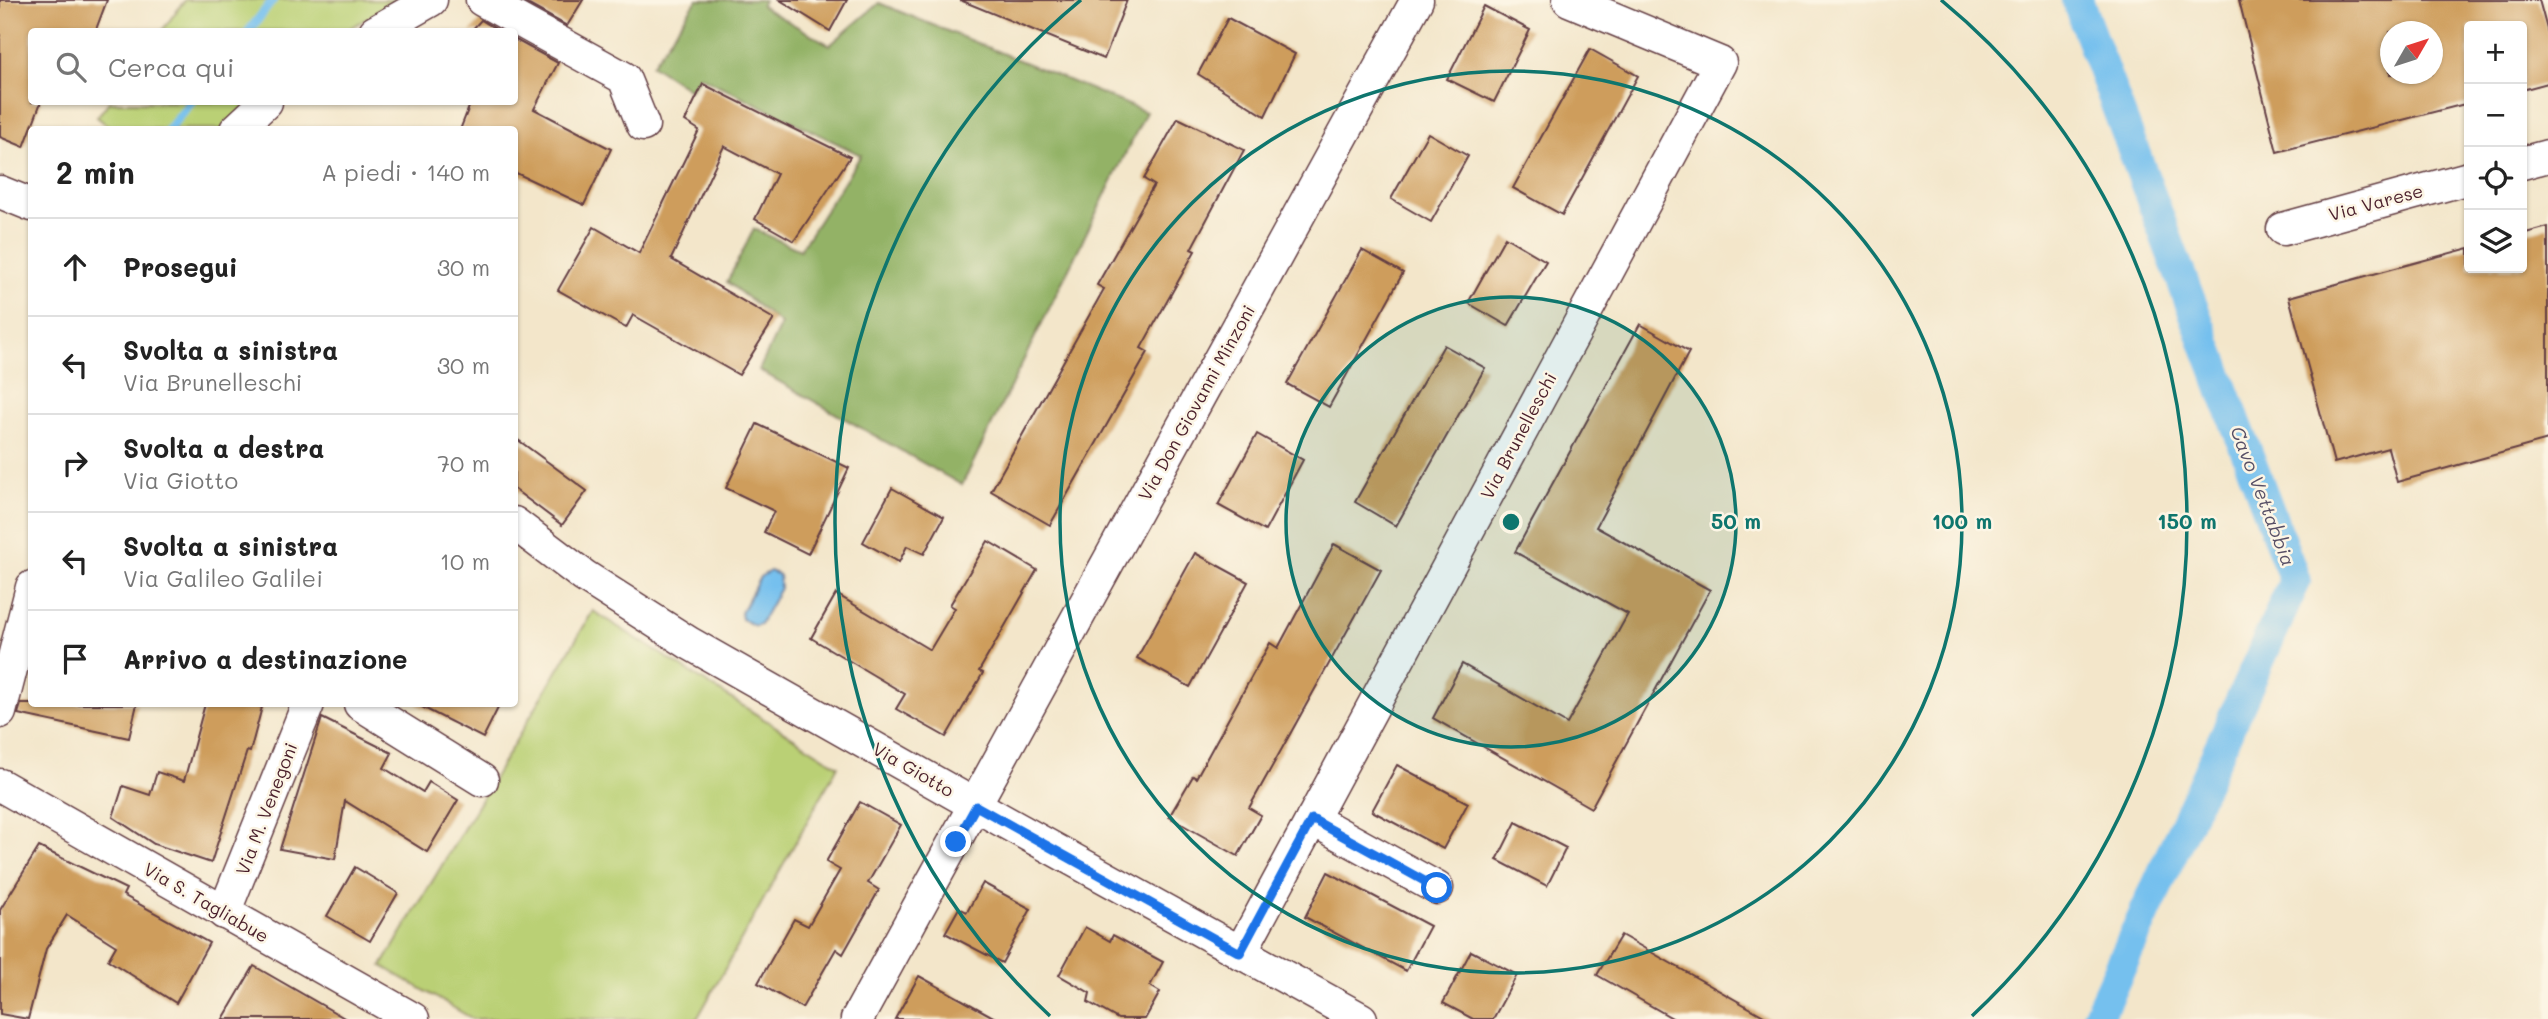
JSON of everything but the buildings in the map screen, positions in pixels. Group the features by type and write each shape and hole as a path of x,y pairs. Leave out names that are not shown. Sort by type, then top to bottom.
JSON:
{"street":[{"path":"382,28 432,0"},
{"path":"482,0 624,78 643,125"},
{"name":"Via Don Giovanni Minzoni","path":"858,1019 1417,0"},
{"name":"Via Brunelleschi","path":"1240,953 1720,63 1569,0"},
{"path":"240,126 263,105"},
{"path":"2527,162 2548,156"},
{"name":"Via Varese","path":"2283,229 2464,179"},
{"path":"0,192 28,203"},
{"name":"Via Giotto","path":"518,526 584,576 689,643 976,806 1361,1019"},
{"path":"0,712 28,603"},
{"name":"Via M. Venegoni","path":"224,913 307,707"},
{"path":"365,707 482,780"},
{"name":"Via S. Tagliabue","path":"0,785 414,1019"},
{"path":"1312,819 1437,888"}],"green space":[{"path":"185,0 398,0 350,28 164,28"},
{"path":"697,0 764,0 761,6 830,45 879,3 1146,112 962,485 759,370 781,324 727,282 754,229 800,250 861,155 700,76 690,90 652,65"},
{"path":"107,105 248,105 225,126 108,126 97,117"},
{"path":"593,611 838,766 697,1019 473,1019 382,966"}],"water":[{"path":"770,571 779,575 780,588 760,624 755,626 742,619 741,613 760,577"}],"waterway":[{"path":"251,28 273,0"},
{"name":"Cavo Vettabbia","path":"2077,0 2295,581 2097,1019"},
{"path":"171,126 189,105"}],"route":[{"path":"956,842 976,806 1240,953 1312,819 1437,888"}]}
